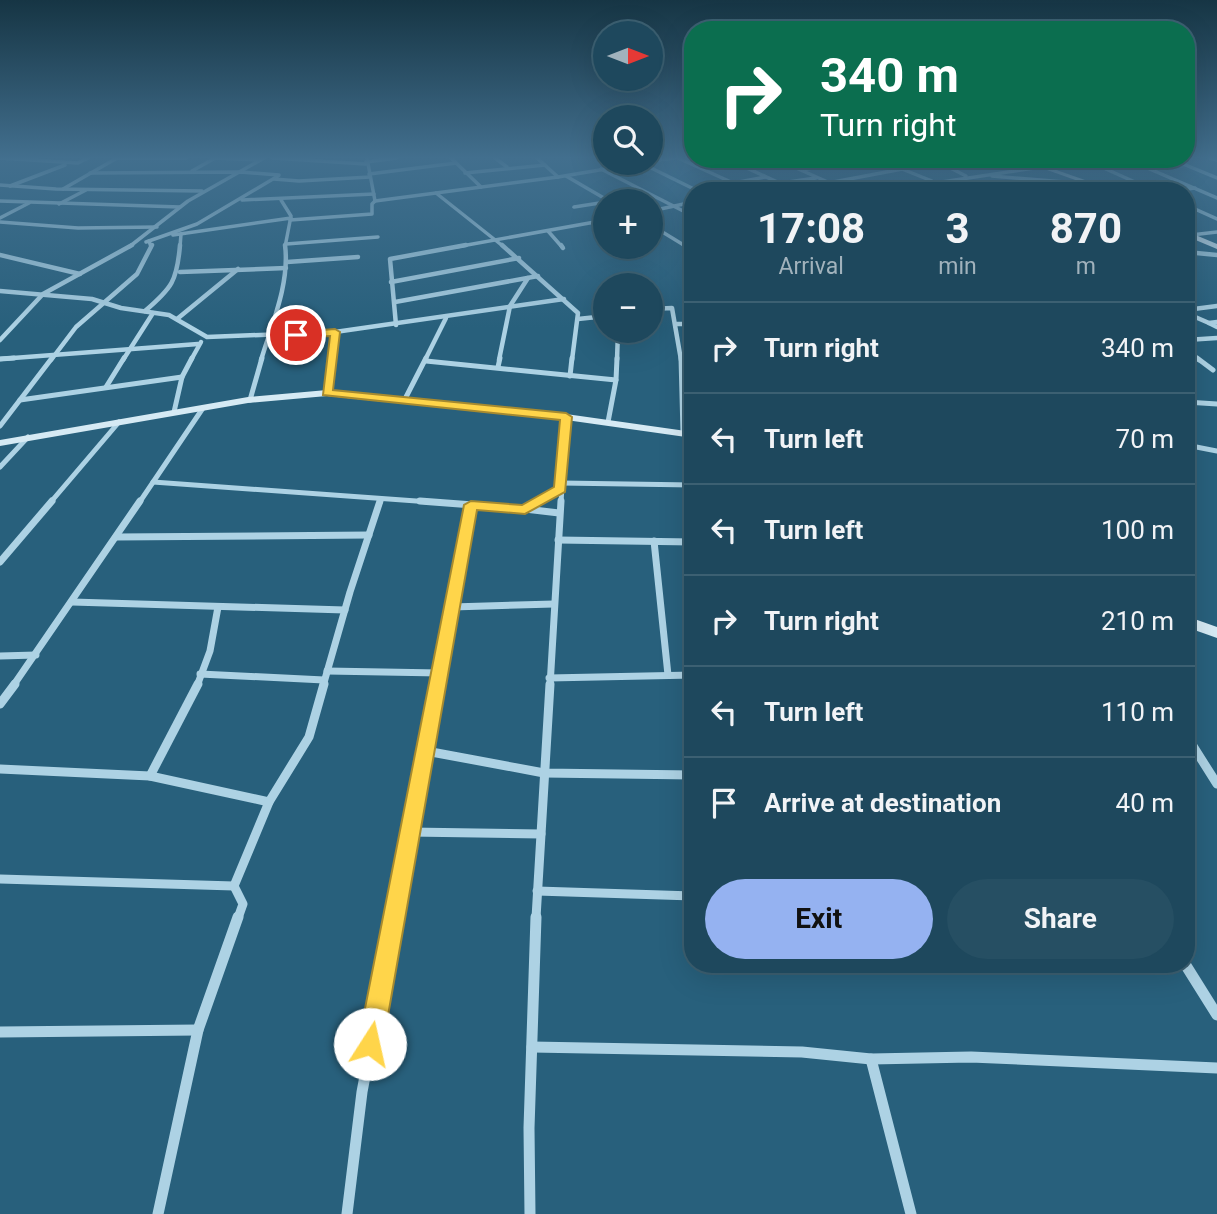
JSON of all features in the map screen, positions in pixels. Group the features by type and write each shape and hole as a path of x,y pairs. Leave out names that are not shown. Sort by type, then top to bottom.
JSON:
{"street":[{"path":"0,340 43,294 135,242 171,215"},
{"path":"168,236 211,215"},
{"path":"250,400 287,265 286,244 290,219 288,215"},
{"path":"135,242 290,219 370,215"},
{"path":"464,215 519,258 578,313 570,376"},
{"path":"0,220 78,228 157,227"},
{"path":"396,325 390,259 592,223"},
{"path":"548,232 563,248"},
{"path":"1195,234 1217,232"},
{"path":"663,233 684,246"},
{"path":"145,311 174,286 180,272 181,234"},
{"path":"286,244 378,237"},
{"path":"1195,237 1217,247"},
{"path":"0,426 76,327 137,274 152,245 149,241"},
{"path":"1195,253 1217,255"},
{"path":"0,255 80,274"},
{"path":"180,272 358,257"},
{"path":"391,282 519,258"},
{"path":"177,319 238,269"},
{"path":"395,302 538,276"},
{"path":"498,367 510,306 528,278"},
{"path":"0,291 93,299 177,319 206,337 268,337 335,332 564,299"},
{"path":"1195,310 1217,306"},
{"path":"663,308 672,308 677,324 684,388"},
{"path":"106,387 153,313"},
{"path":"1195,316 1217,324"},
{"path":"578,319 593,317"},
{"path":"405,399 446,318"},
{"path":"677,324 684,324"},
{"path":"327,393 335,332"},
{"path":"174,412 182,377 198,344 206,337"},
{"path":"1195,339 1217,338"},
{"path":"608,422 616,380 618,343"},
{"path":"0,359 198,344"},
{"path":"1195,357 1213,370"},
{"path":"426,361 616,380"},
{"path":"20,400 182,377"},
{"path":"0,443 250,400 327,393 566,417 684,433"},
{"path":"1195,403 1217,404"},
{"path":"0,704 203,408"},
{"path":"530,1214 529,1128 537,891 566,417"},
{"path":"0,562 119,422"},
{"path":"0,467 28,437"},
{"path":"1195,447 1217,451"},
{"path":"153,482 559,513"},
{"path":"525,509 561,486 684,485"},
{"path":"158,1214 198,1030 243,904 234,886 269,802 309,737 325,676 381,499"},
{"path":"347,1214 362,1092 471,505"},
{"path":"116,537 369,535"},
{"path":"558,540 684,542"},
{"path":"654,541 668,676"},
{"path":"72,601 345,610"},
{"path":"452,607 554,604"},
{"path":"150,776 189,703 217,630 218,607"},
{"path":"1195,624 1217,633"},
{"path":"0,656 36,654"},
{"path":"200,674 325,676 440,673"},
{"path":"549,678 684,675"},
{"path":"1195,748 1217,784"},
{"path":"426,751 544,773 684,775"},
{"path":"0,769 150,776 269,802"},
{"path":"410,832 541,834"},
{"path":"0,879 234,886"},
{"path":"537,891 684,896"},
{"path":"1191,973 1217,1014"},
{"path":"0,1032 198,1030"},
{"path":"532,1047 802,1052 871,1059 971,1057 1217,1068"},
{"path":"871,1059 911,1214"}],"route":[{"path":"296,335 335,332 327,393 566,417 561,489 525,509 471,505 370,1044"}]}
